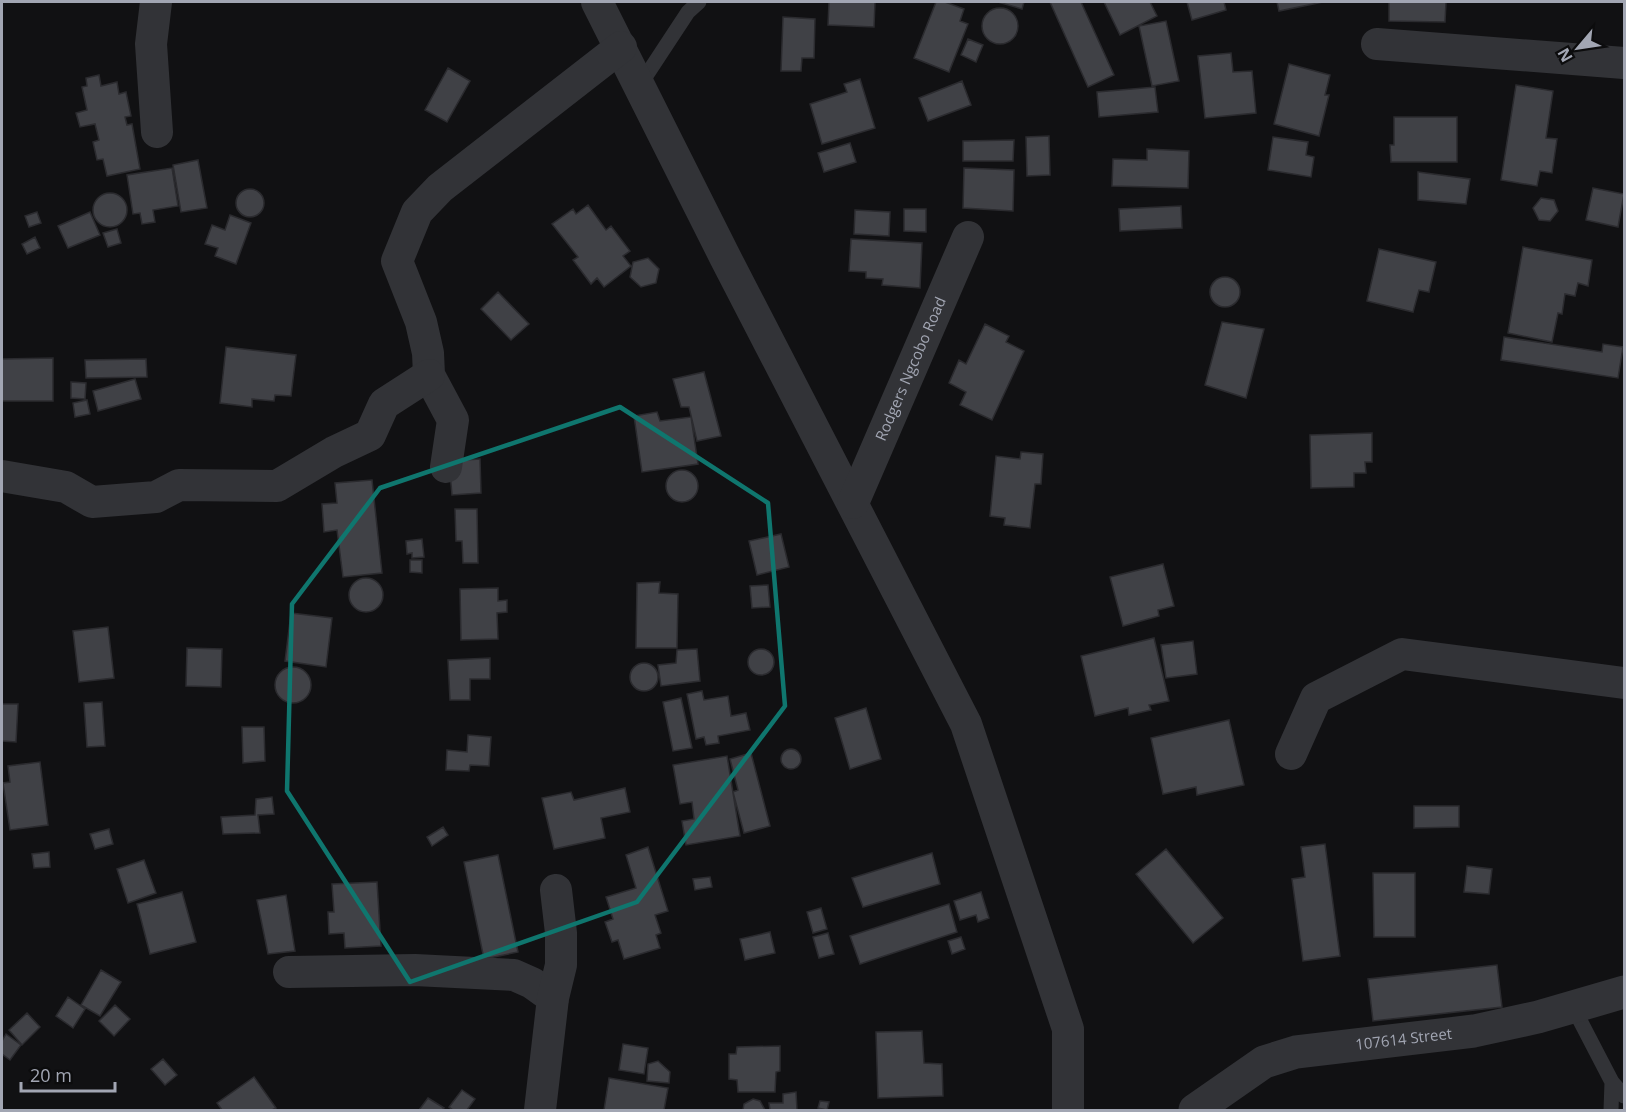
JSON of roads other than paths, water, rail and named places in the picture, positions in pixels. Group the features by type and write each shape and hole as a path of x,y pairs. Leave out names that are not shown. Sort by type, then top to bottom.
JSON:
{"street":[{"path":"156,2 151,44 157,132"},
{"path":"597,2 725,257 966,724 1068,1029 1068,1110"},
{"path":"1377,44 1624,63"},
{"path":"446,467 453,420 429,375 421,322 397,261 417,212 440,188 621,47"},
{"name":"Rodgers Ngcobo Road","path":"853,503 968,237"},
{"path":"2,476 66,487 92,502 156,497 180,484 277,486 334,452 370,435 384,404 429,375"},
{"path":"1291,754 1316,698 1402,654 1624,683"},
{"path":"540,1110 553,998 561,965 561,933 556,890"},
{"path":"289,972 415,970 514,975 532,983 553,998"},
{"name":"107614 Street","path":"1195,1110 1264,1062 1296,1052 1474,1031 1624,992"}],"lane":[{"path":"640,85 688,12 699,2"},
{"path":"1573,1007 1612,1082 1624,1096"},
{"path":"1611,1110 1612,1082"}]}
